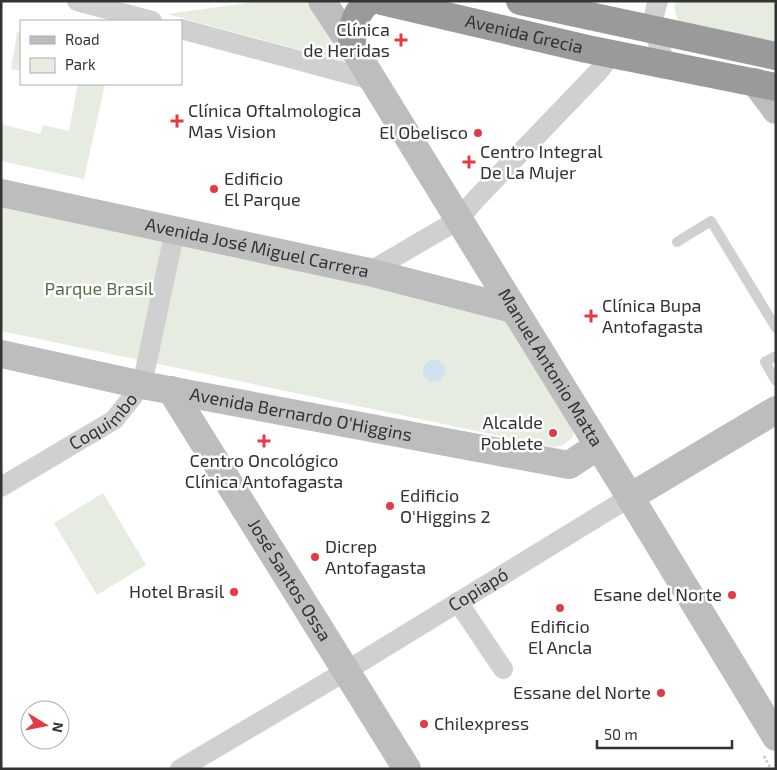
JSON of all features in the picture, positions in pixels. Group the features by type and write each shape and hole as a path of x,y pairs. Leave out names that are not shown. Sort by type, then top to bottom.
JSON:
{"highway":[{"path":"352,46 352,32 355,20 360,8 369,1"},
{"name":"Avenida Grecia","path":"382,1 612,54 766,84"},
{"name":"Avenida Grecia","path":"520,1 776,56"}],"main road":[{"name":"Manuel Antonio Matta","path":"322,1 352,46 776,737"},
{"path":"766,84 776,110"},
{"name":"Avenida José Miguel Carrera","path":"1,193 369,272 514,309"},
{"name":"Avenida Bernardo O'Higgins","path":"1,354 142,385 569,465 598,446"},
{"name":"José Santos Ossa","path":"171,390 407,769"},
{"name":"Copiapó","path":"630,497 776,410"}],"street":[{"path":"77,1 148,20"},
{"path":"658,1 654,13 653,30 667,65"},
{"path":"182,29 372,80"},
{"path":"369,272 458,220 598,72 612,54"},
{"name":"Coquimbo","path":"1,487 114,420 142,385 175,230"},
{"name":"Copiapó","path":"180,769 346,671 630,497"},
{"path":"458,602 503,669"}],"lane":[{"path":"677,242 711,221 776,328"},
{"path":"776,356 765,362 776,381"}],"green space":[{"path":"261,1 312,1 348,63 167,14"},
{"path":"677,1 776,1 776,45 679,25 674,7"},
{"path":"17,32 20,33 20,71 11,69"},
{"path":"78,85 105,85 84,179 1,161 1,124 40,134 43,125 69,131"},
{"name":"Parque Brasil","path":"1,206 510,315 575,423 573,437 563,445 553,447 1,331"},
{"path":"103,493 146,565 97,595 54,523"}],"water":[{"path":"434,360 442,363 445,371 442,379 434,382 426,379 423,371 426,363"}],"place":[{"name":"Clínica de Heridas","path":"401,40"},
{"name":"Clínica Oftalmologica Mas Vision","path":"177,121"},
{"name":"El Obelisco","path":"478,133"},
{"name":"Centro Integral De La Mujer","path":"469,162"},
{"name":"Edificio El Parque","path":"214,189"},
{"name":"Clínica Bupa Antofagasta","path":"591,316"},
{"name":"Alcalde Poblete","path":"553,433"},
{"name":"Centro Oncológico Clínica Antofagasta","path":"264,441"},
{"name":"Edificio O'Higgins 2","path":"390,506"},
{"name":"Dicrep Antofagasta","path":"315,557"},
{"name":"Hotel Brasil","path":"234,592"},
{"name":"Esane del Norte","path":"732,595"},
{"name":"Edificio El Ancla","path":"560,608"},
{"name":"Essane del Norte","path":"661,693"},
{"name":"Chilexpress","path":"424,724"}]}
